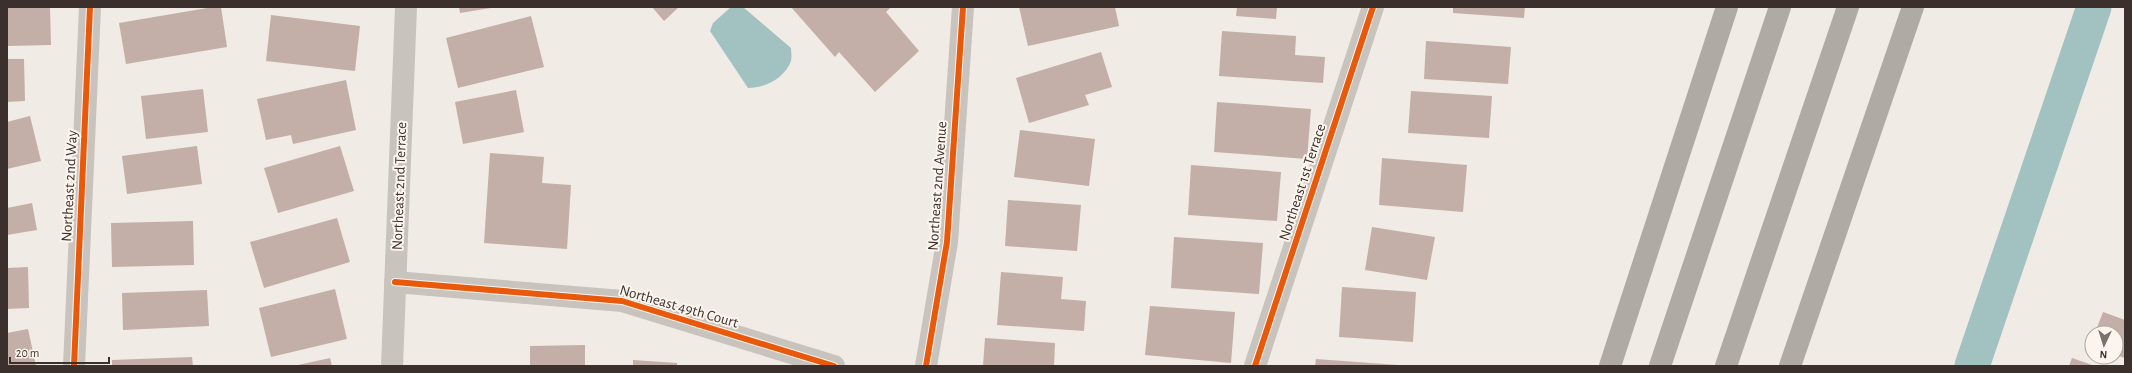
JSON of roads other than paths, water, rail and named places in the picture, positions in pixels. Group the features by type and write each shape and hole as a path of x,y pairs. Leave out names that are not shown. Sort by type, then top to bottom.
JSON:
{"highway":[{"path":"1610,366 1727,7"},
{"path":"1660,366 1780,7"},
{"path":"1726,366 1848,7"},
{"path":"1790,366 1913,7"}],"street":[{"name":"Northeast 2nd Way","path":"74,366 90,7"},
{"name":"Northeast 2nd Terrace","path":"392,366 406,7"},
{"name":"Northeast 2nd Avenue","path":"926,366 947,242 963,7"},
{"name":"Northeast 1st Terrace","path":"1255,366 1373,7"},
{"name":"Northeast 49th Court","path":"395,282 622,301 834,366"}],"water":[{"path":"731,7 743,7 791,48 791,61 788,67 774,81 754,88 748,88 710,31 713,23"}],"waterway":[{"path":"1972,366 2094,7"}]}
